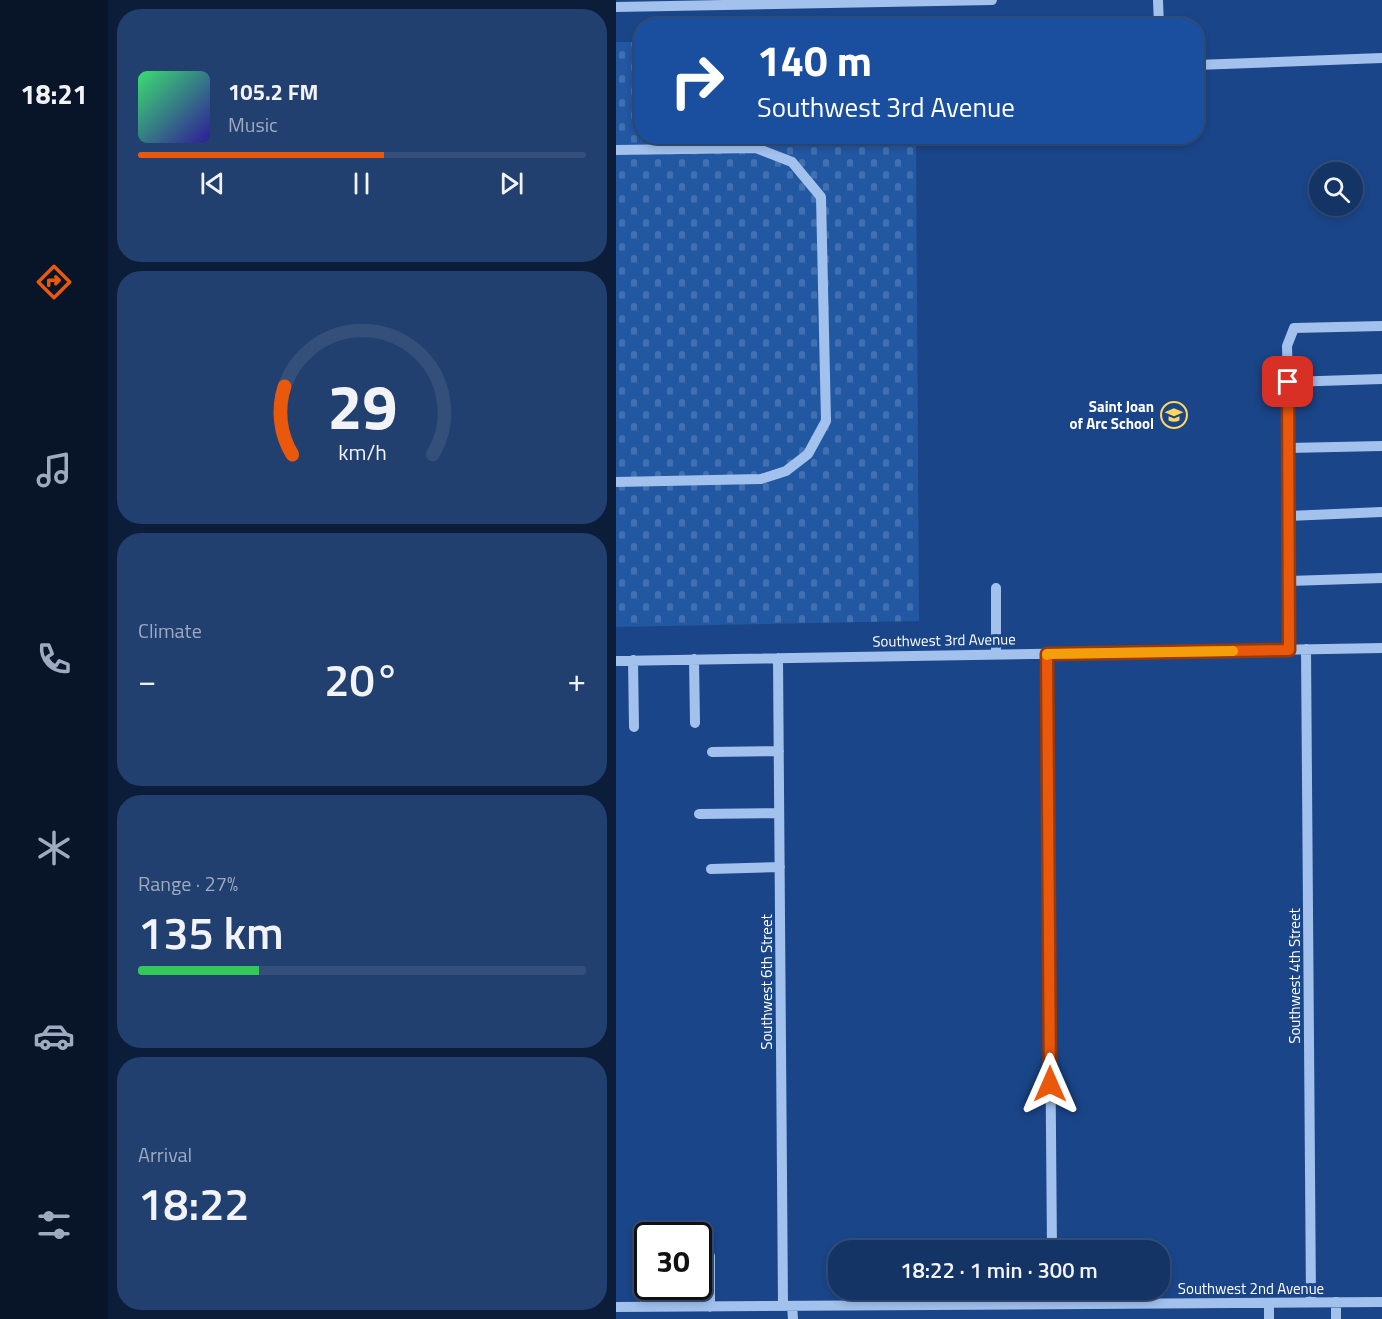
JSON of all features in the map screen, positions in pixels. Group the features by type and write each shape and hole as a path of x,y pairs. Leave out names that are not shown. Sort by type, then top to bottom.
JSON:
{"street":[{"path":"616,7 732,2 992,0"},
{"path":"1158,0 1159,18"},
{"path":"1204,64 1381,58"},
{"path":"616,150 756,147 792,162 821,197 826,421 808,454 786,471 761,479 616,482"},
{"path":"1289,650 1287,346 1294,328 1381,326"},
{"path":"1288,382 1381,380"},
{"path":"1288,448 1381,446"},
{"path":"1288,516 1381,512"},
{"path":"1289,581 1381,578"},
{"path":"996,588 996,654"},
{"name":"Southwest 3rd Avenue","path":"616,660 1381,648"},
{"name":"Southwest 4th Street","path":"1306,650 1311,1302"},
{"path":"1047,654 1052,1240"},
{"name":"Southwest 6th Street","path":"778,658 787,1306 793,1319"},
{"path":"694,659 695,723"},
{"path":"632,660 634,727"},
{"path":"712,752 779,751"},
{"path":"699,814 780,813"},
{"path":"711,869 780,867"},
{"path":"645,1300 645,1307"},
{"path":"710,1300 710,1307"},
{"path":"1336,1302 1336,1319"},
{"name":"Southwest 2nd Avenue","path":"616,1307 1381,1302"},
{"path":"1269,1303 1269,1319"}],"green space":[{"path":"616,42 634,42 634,144 916,144 919,621 616,627"}],"slow traffic":[{"path":"1047,655 1233,651"}],"place":[{"name":"Saint Joan of Arc School","path":"1174,415"}],"route":[{"path":"1050,1084 1047,654 1289,650 1288,382"}]}
